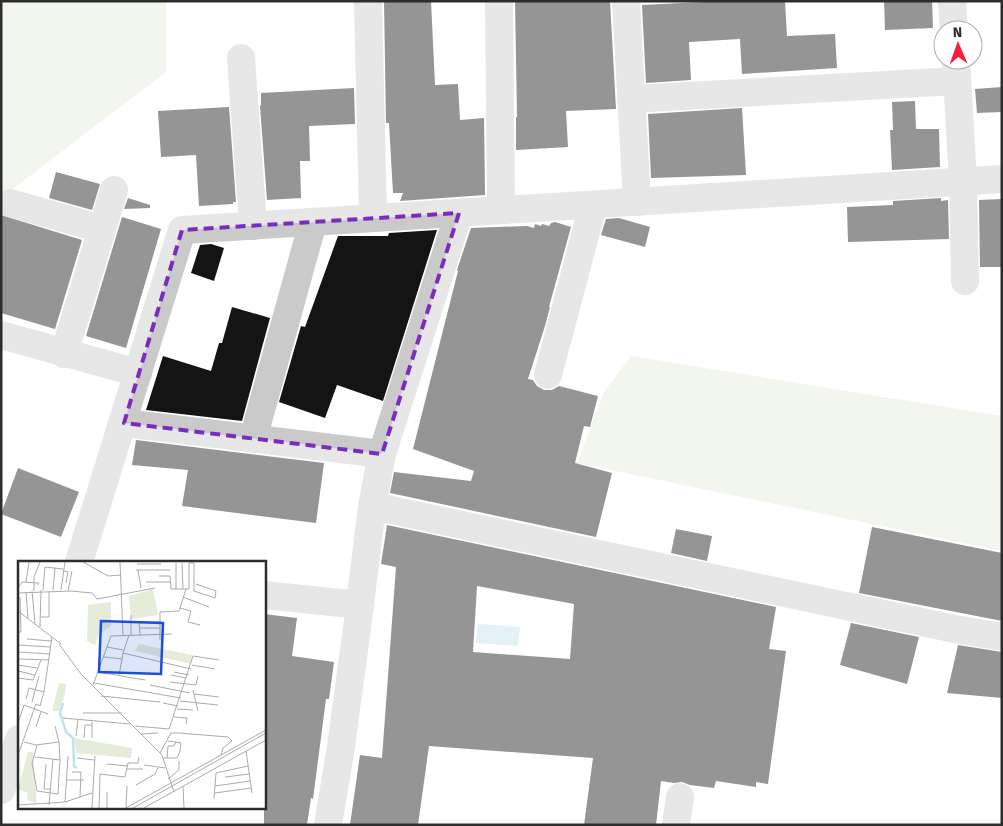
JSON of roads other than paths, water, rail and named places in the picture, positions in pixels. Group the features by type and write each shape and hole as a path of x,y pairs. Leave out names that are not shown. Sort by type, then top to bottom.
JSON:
{"street":[{"path":"368,1 374,218"},
{"path":"499,1 501,210"},
{"path":"626,1 637,202"},
{"path":"952,1 953,20"},
{"path":"241,58 253,226"},
{"path":"631,99 957,70 963,181 965,281"},
{"path":"79,561 124,423 182,230 1002,179"},
{"path":"64,354 114,190"},
{"path":"10,203 102,229"},
{"path":"548,375 593,205"},
{"path":"328,825 341,747 372,506 382,454 459,213"},
{"path":"253,439 313,222"},
{"path":"1,335 138,373"},
{"path":"124,423 382,454"},
{"path":"372,506 1002,637"},
{"path":"265,595 360,605"},
{"path":"1,790 18,743"},
{"path":"676,825 680,797"}],"water":[{"path":"478,624 520,627 518,646 476,643"}]}
